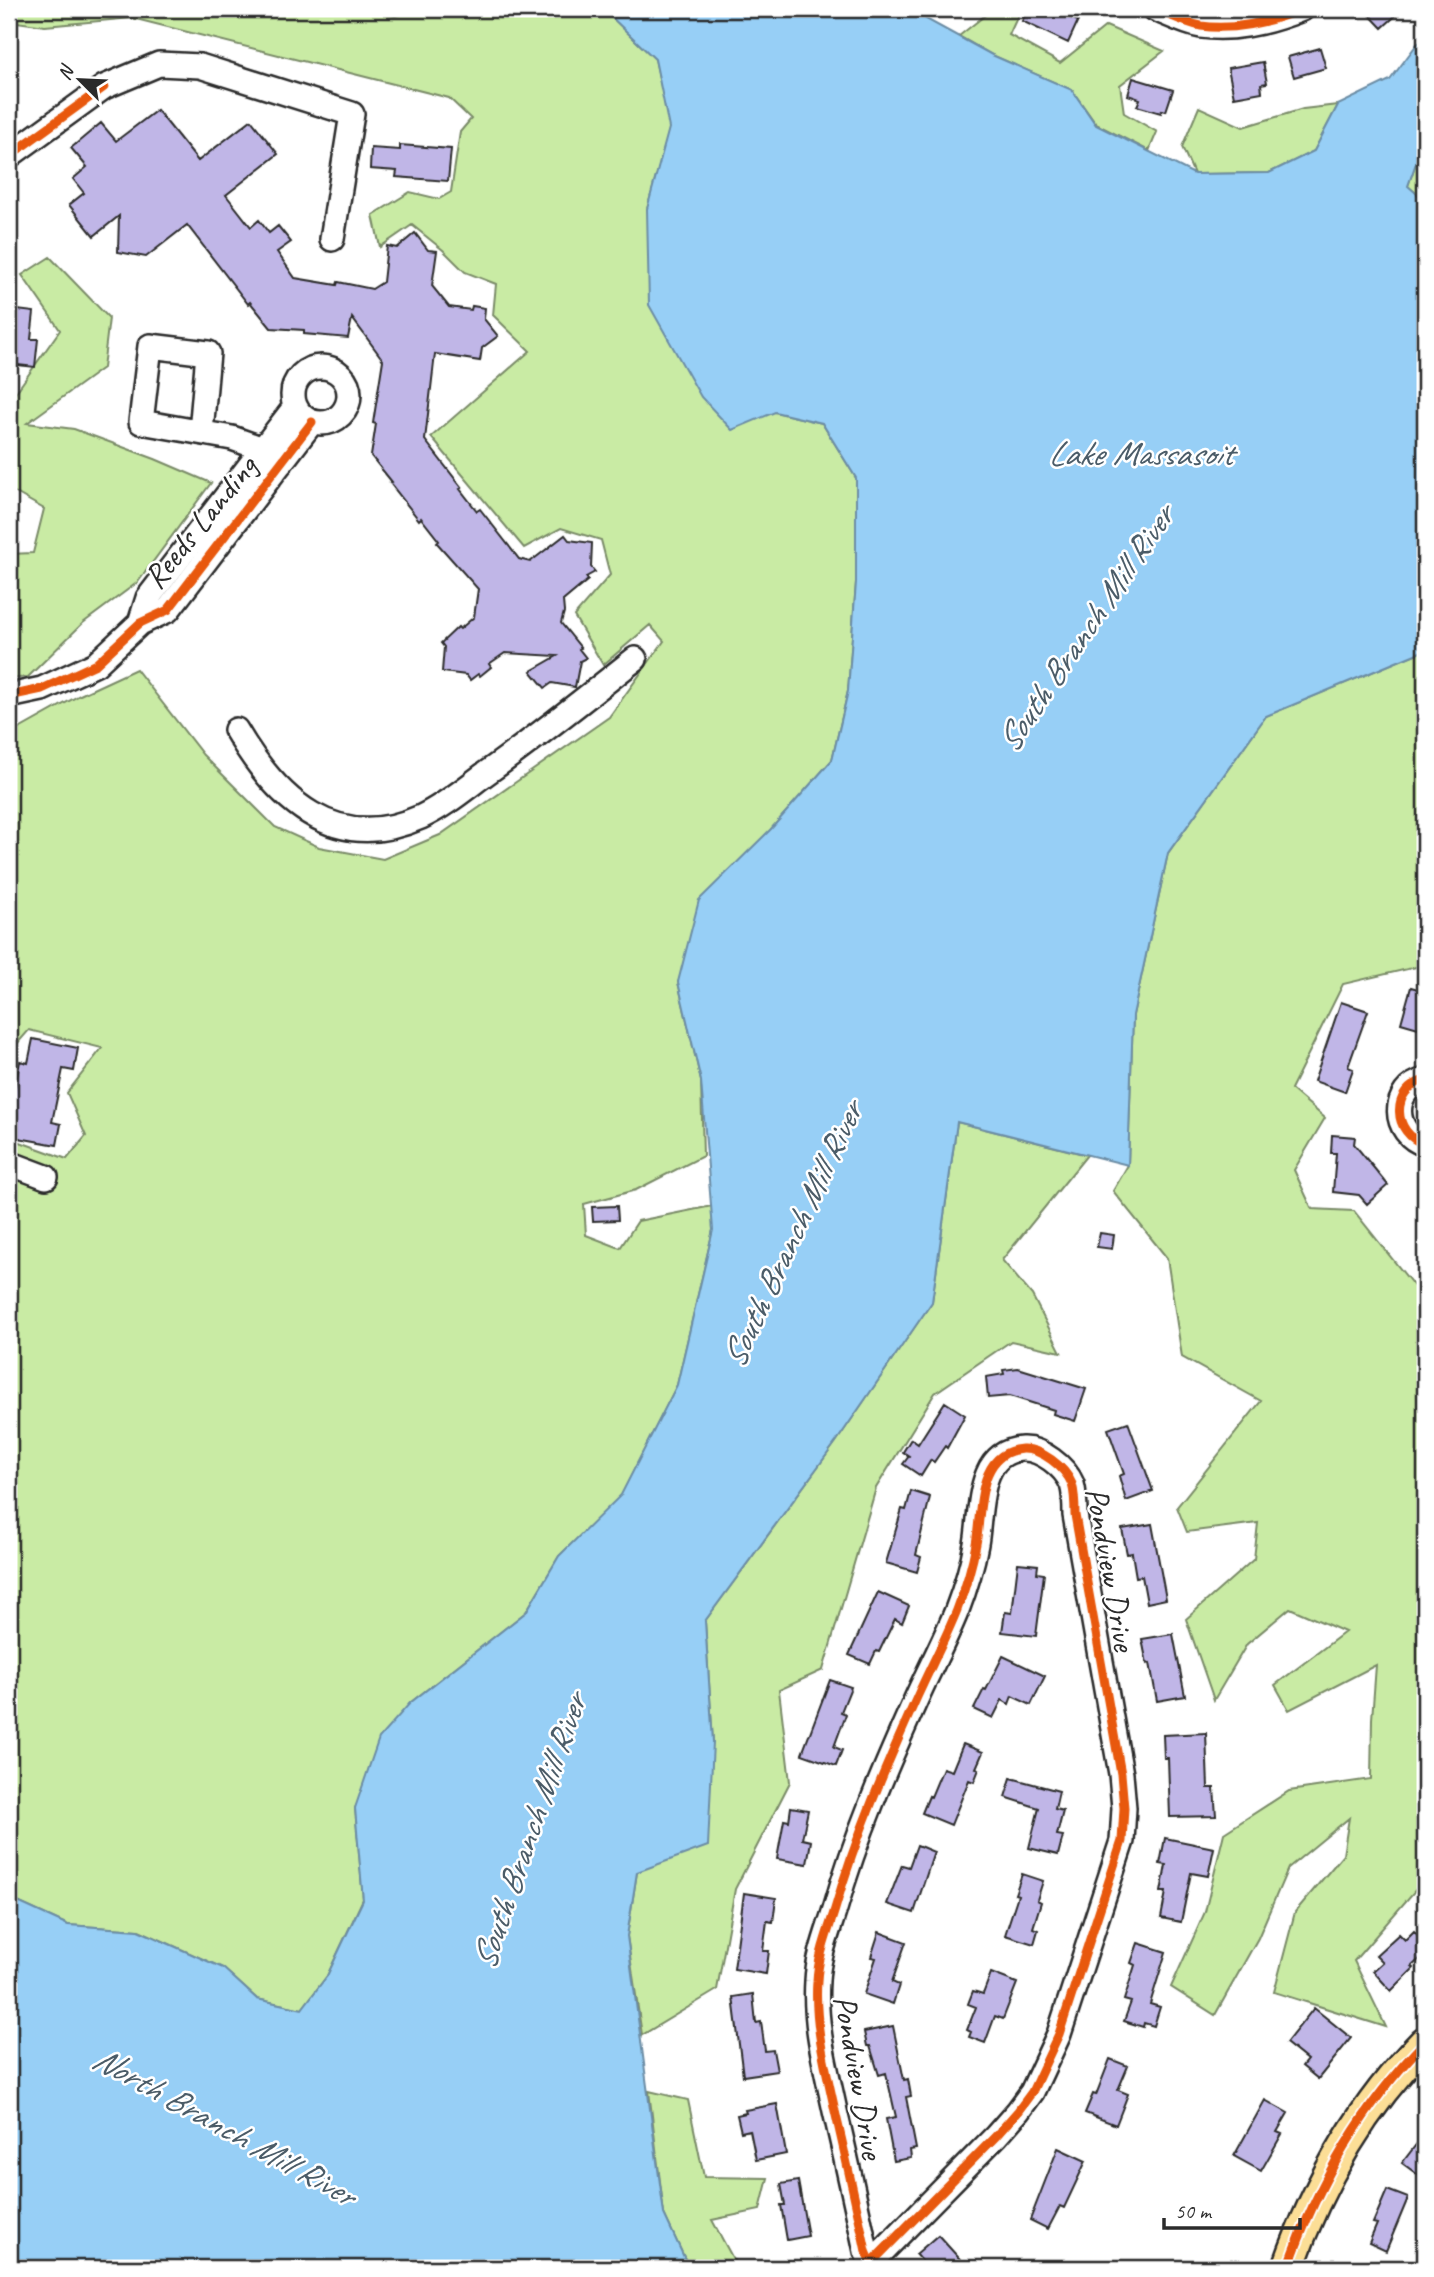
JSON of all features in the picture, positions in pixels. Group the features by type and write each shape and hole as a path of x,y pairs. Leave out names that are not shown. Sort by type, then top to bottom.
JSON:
{"main road":[{"path":"1288,2268 1311,2209 1339,2152 1382,2091 1425,2042"}],"street":[{"path":"1155,9 1190,23 1215,27 1254,24 1302,9"},
{"path":"9,156 104,87 159,64 200,66 352,114 332,239"},
{"name":"Reeds Landing","path":"9,696 42,689 96,664 140,623 148,598 272,456 303,415"},
{"path":"201,432 232,438 272,456"},
{"path":"236,730 269,781 291,801 313,816 335,824 377,829 413,820 439,807 635,659"},
{"path":"1425,1080 1413,1084 1407,1090 1399,1110 1405,1132 1417,1142 1425,1144"},
{"path":"9,1163 47,1177"},
{"name":"Pondview Drive","path":"1030,1449 1047,1457 1061,1469 1071,1481 1074,1492 1075,1515 1121,1774 1124,1808 1122,1841 1059,2034 1032,2092 996,2136 872,2266 822,2054 816,2006 819,1963 866,1814 946,1635 967,1581 976,1546 983,1487 987,1476 1004,1454 1012,1450 1030,1449"}],"green space":[{"path":"9,9 369,9 395,16 421,9 603,9 655,59 670,128 647,209 775,412 822,423 856,478 856,582 848,691 832,760 771,829 678,982 701,1081 703,1156 636,1190 584,1204 586,1235 620,1248 638,1221 712,1206 713,1230 677,1385 621,1496 559,1556 526,1612 410,1703 355,1808 363,1899 327,1976 302,2009 257,1999 223,1968 139,1930 68,1925 9,1898 9,1138 67,1159 86,1136 67,1093 102,1048 29,1030 9,1053 9,729 19,729 80,695 136,669 203,755 275,827 319,847 383,859 440,835 609,717 664,641 650,625 603,665 574,616 610,575 601,540 561,528 524,548 431,437 530,351 493,315 496,284 465,272 412,225 380,247 373,215 410,192 439,199 451,192 460,132 471,119 449,98 132,18 45,26 9,21"},
{"path":"993,9 1021,9 1009,35 1060,63 1106,26 1164,51 1120,85 1124,113 1157,132 1149,151 1096,124 1072,90 992,55 959,36"},
{"path":"1338,105 1314,151 1269,173 1194,174 1182,147 1199,107 1243,127 1303,109"},
{"path":"1425,137 1425,201 1408,186"},
{"path":"50,257 109,318 103,368 27,423 74,429 211,483 138,582 83,623 28,677 9,679 9,554 33,553 44,509 9,489 9,398 14,395 60,330 22,275"},
{"path":"1425,650 1425,965 1343,984 1291,1089 1325,1118 1294,1170 1312,1209 1354,1211 1425,1300 1425,1879 1354,1961 1386,2027 1274,1992 1295,1912 1343,1855 1349,1818 1288,1868 1258,1938 1215,2015 1171,1987 1205,1912 1224,1833 1289,1791 1371,1779 1376,1665 1289,1710 1275,1685 1345,1632 1290,1608 1247,1644 1214,1700 1186,1619 1254,1559 1258,1523 1187,1532 1177,1507 1261,1401 1182,1357 1167,1258 1113,1191 1128,1165 1133,1015 1168,853 1266,716"},
{"path":"957,1122 1087,1155 1002,1260 1032,1295 1061,1352 1011,1341 935,1393 876,1488 823,1670 779,1690 790,1782 735,1889 717,1990 642,2035 627,1936 637,1872 713,1742 705,1621 836,1442 932,1302"},
{"path":"649,2091 688,2100 704,2177 768,2178 760,2210 712,2220 738,2268 689,2268 664,2214"}],"water":[{"name":"Lake Massasoit","path":"603,9 908,9 992,55 1072,90 1096,125 1194,174 1269,173 1314,151 1338,105 1390,80 1417,44 1425,39 1425,137 1408,186 1425,201 1425,650 1266,716 1168,853 1133,1015 1128,1165 957,1122 932,1302 836,1442 705,1621 713,1742 708,1846 637,1872 627,1936 664,2214 689,2268 9,2268 9,1898 68,1925 138,1930 223,1968 257,1999 302,2009 327,1976 363,1900 355,1808 379,1738 410,1703 526,1612 559,1556 621,1495 677,1385 713,1230 701,1081 678,982 699,900 771,829 832,760 848,691 856,582 856,478 822,423 775,412 732,430 701,397 649,305 647,209 669,128 655,59"}],"building":[{"path":"1028,9 1051,9 1078,21 1068,43 1022,21"},
{"path":"1364,9 1403,9 1382,28"},
{"path":"1320,48 1326,68 1294,77 1288,57"},
{"path":"1263,62 1267,83 1261,84 1262,92 1234,97 1228,68"},
{"path":"1133,78 1173,90 1166,111 1162,110 1161,113 1137,106 1140,99 1128,95"},
{"path":"157,110 198,161 251,120 278,154 226,195 251,227 259,220 269,233 278,226 291,242 277,252 295,278 337,285 338,282 372,289 383,282 387,246 397,248 415,233 428,250 437,251 432,286 449,307 471,310 472,306 485,308 484,319 498,336 482,348 480,361 435,354 425,440 477,511 480,509 519,559 530,562 565,535 569,540 592,543 591,567 595,572 586,577 588,580 563,601 561,623 586,658 580,661 575,687 552,683 545,688 531,671 557,656 505,653 489,664 491,667 480,676 478,674 470,680 466,675 442,672 444,647 441,643 474,617 478,589 437,543 439,541 421,518 419,520 371,456 376,424 373,423 383,360 352,318 348,338 304,334 304,330 271,328 250,302 248,304 187,225 146,257 118,252 119,216 94,236 69,205 84,193 73,179 87,167 71,148 101,123 116,141"},
{"path":"400,145 451,149 448,181 396,177 397,171 370,169 371,148 400,150"},
{"path":"9,309 34,312 31,339 38,339 35,367 9,364"},
{"path":"1411,987 1425,991 1425,1030 1401,1023"},
{"path":"1341,1002 1368,1011 1348,1067 1353,1069 1345,1092 1314,1081"},
{"path":"33,1039 78,1048 74,1071 63,1069 52,1122 61,1124 57,1145 13,1137 17,1114 10,1113 20,1061 28,1063"},
{"path":"1332,1135 1355,1137 1354,1144 1388,1185 1367,1204 1359,1195 1333,1192 1336,1153 1331,1153"},
{"path":"617,1206 618,1220 593,1221 592,1207"},
{"path":"1100,1233 1114,1235 1112,1249 1097,1247"},
{"path":"1018,1368 1086,1389 1075,1421 1053,1414 1054,1410 1010,1396 988,1398 986,1377 1004,1374 1003,1370"},
{"path":"945,1402 965,1415 947,1448 945,1446 934,1462 931,1460 921,1476 903,1464 909,1456 903,1452 911,1439 918,1444"},
{"path":"1128,1422 1153,1491 1126,1501 1119,1476 1124,1474 1108,1429"},
{"path":"911,1491 930,1497 916,1555 921,1557 917,1572 886,1563 902,1509 906,1510"},
{"path":"1152,1524 1166,1599 1147,1603 1142,1576 1136,1577 1132,1553 1127,1554 1122,1529"},
{"path":"1018,1563 1038,1565 1037,1573 1044,1574 1036,1636 1002,1632 1005,1612 1012,1613"},
{"path":"878,1592 909,1606 902,1623 895,1619 870,1664 849,1655"},
{"path":"1173,1634 1185,1696 1157,1701 1150,1663 1147,1664 1142,1639"},
{"path":"1003,1656 1045,1676 1031,1705 1012,1696 1009,1704 1002,1700 993,1718 974,1709"},
{"path":"830,1680 851,1687 841,1712 846,1714 834,1747 842,1750 836,1766 802,1754"},
{"path":"1206,1733 1208,1788 1214,1788 1216,1816 1170,1817 1168,1758 1164,1758 1163,1735"},
{"path":"963,1744 983,1752 976,1768 979,1769 974,1782 969,1780 951,1825 922,1813 943,1768 952,1771"},
{"path":"1011,1778 1059,1791 1055,1809 1063,1811 1057,1835 1063,1836 1058,1855 1029,1848 1039,1808 1005,1797"},
{"path":"791,1807 808,1810 802,1839 811,1841 807,1864 777,1859 784,1820 789,1821"},
{"path":"1165,1838 1214,1848 1208,1876 1191,1873 1181,1922 1161,1918 1166,1892 1161,1892 1166,1865 1160,1864"},
{"path":"917,1845 934,1852 914,1913 887,1904 902,1865 909,1867"},
{"path":"1022,1874 1043,1881 1037,1900 1041,1902 1033,1928 1038,1930 1034,1944 1005,1935"},
{"path":"744,1893 776,1898 773,1922 767,1921 763,1951 769,1951 766,1974 734,1969"},
{"path":"1414,1931 1425,1943 1425,1954 1391,1991 1373,1971 1383,1962 1376,1955 1399,1934 1405,1940"},
{"path":"879,1932 906,1942 892,1982 899,1985 893,2004 864,1994 876,1958 871,1957"},
{"path":"1138,1943 1166,1952 1150,2004 1160,2007 1154,2026 1144,2023 1143,2027 1124,2021 1131,2002 1124,2000 1135,1965 1131,1963"},
{"path":"991,1973 1017,1983 1003,2019 995,2016 985,2043 969,2037 971,2032 967,2030 976,2007 968,2004 973,1991 983,1994"},
{"path":"753,1994 756,2023 761,2022 765,2051 773,2050 777,2071 743,2076 733,1997"},
{"path":"1314,2008 1351,2038 1318,2079 1302,2066 1307,2060 1286,2043"},
{"path":"893,2026 904,2080 908,2079 911,2096 906,2097 916,2149 910,2150 911,2158 894,2161 886,2119 896,2117 886,2073 879,2075 864,2032"},
{"path":"1110,2059 1128,2066 1118,2090 1128,2094 1116,2125 1085,2113 1093,2094 1096,2095"},
{"path":"1265,2100 1288,2113 1277,2132 1282,2134 1261,2171 1234,2156"},
{"path":"777,2104 786,2154 756,2160 750,2130 741,2132 737,2115 746,2113 745,2110"},
{"path":"1425,2133 1425,2180 1402,2163"},
{"path":"1058,2148 1086,2161 1064,2208 1060,2206 1048,2229 1030,2220"},
{"path":"798,2181 808,2236 787,2240 781,2205 785,2205 781,2184"},
{"path":"1387,2190 1408,2198 1386,2251 1369,2243 1377,2224 1373,2223"},
{"path":"938,2235 968,2268 928,2268 916,2254"}],"cycle path":[{"path":"1155,9 1189,23 1214,27 1253,24 1302,9"},
{"path":"9,156 104,87"},
{"path":"9,696 42,689 96,664 140,623 168,610 312,422"},
{"path":"1425,1080 1406,1092 1400,1112 1406,1131 1425,1144"},
{"path":"871,2263 996,2136 1032,2092 1059,2034 1122,1841 1124,1808 1121,1774 1075,1515 1073,1488 1069,1478 1058,1465 1044,1455 1029,1450 1007,1453 996,1461 989,1472 981,1501 974,1553 963,1594 872,1801 843,1881 819,1962 817,2014 822,2046 866,2251 873,2268"},
{"path":"1288,2268 1313,2206 1344,2147 1381,2093 1425,2042"}],"water label":[{"name":"South Branch Mill River","path":"1085,629"},
{"name":"South Branch Mill River","path":"792,1235"},
{"name":"South Branch Mill River","path":"529,1832"},
{"name":"North Branch Mill River","path":"224,2126"}]}
